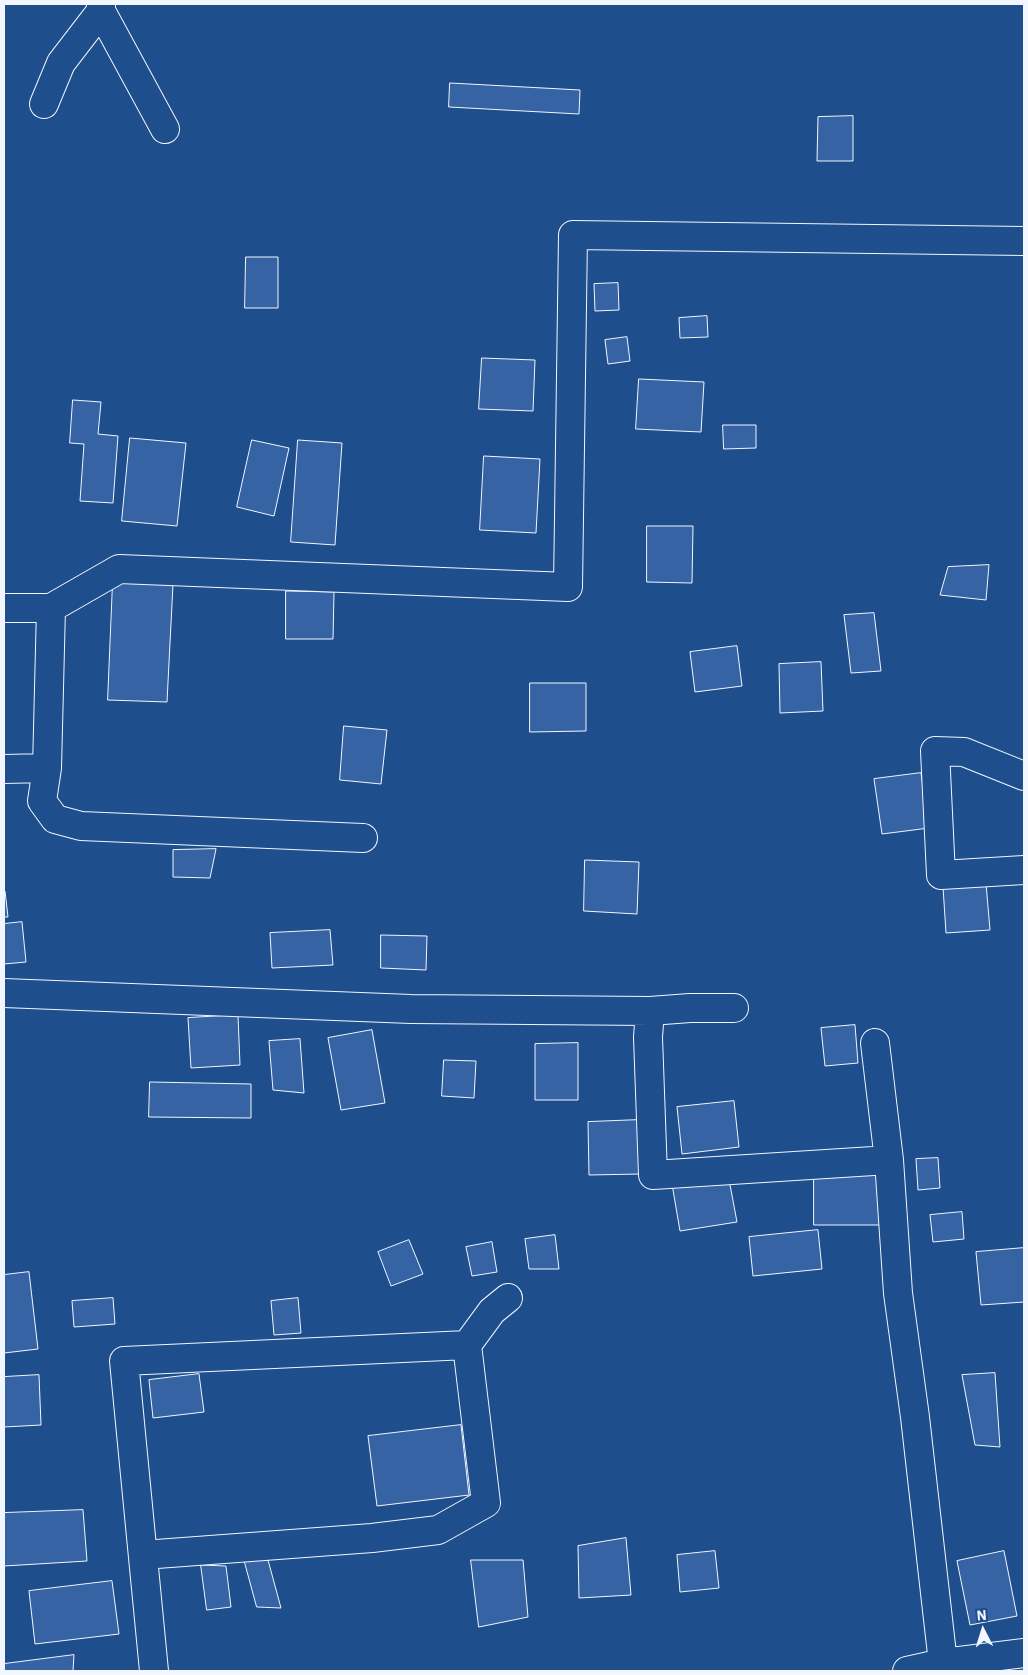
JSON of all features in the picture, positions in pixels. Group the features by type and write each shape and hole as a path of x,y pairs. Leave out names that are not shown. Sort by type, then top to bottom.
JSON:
{"street":[{"path":"44,104 61,63 101,8 165,129"},
{"path":"4,608 51,608 119,569 568,587 573,235 1024,241"},
{"path":"51,608 47,768 42,801 54,819 82,826 363,838"},
{"path":"1024,776 964,752 935,751 941,875 1024,870"},
{"path":"4,768 47,768"},
{"path":"4,993 411,1009 650,1011 690,1008 734,1008"},
{"path":"650,1011 648,1037 652,1176 889,1160"},
{"path":"875,1043 889,1160 898,1293 915,1416 943,1663"},
{"path":"143,1555 372,1538 438,1530 486,1503 467,1345 492,1312 508,1298"},
{"path":"154,1671 124,1361 467,1345"},
{"path":"907,1671 943,1663 1024,1653"}],"building":[{"path":"450,83 580,90 579,114 449,107"},
{"path":"853,116 853,161 817,161 818,117"},
{"path":"246,257 278,257 278,308 245,308"},
{"path":"618,283 619,310 595,311 594,284"},
{"path":"707,316 708,337 680,338 679,318"},
{"path":"627,337 630,361 608,364 605,340"},
{"path":"482,358 535,360 533,411 479,409"},
{"path":"639,379 704,382 701,432 636,429"},
{"path":"73,400 101,402 98,434 118,436 113,503 80,501 84,444 70,443"},
{"path":"723,425 756,425 756,448 724,449"},
{"path":"130,438 186,443 177,526 122,521"},
{"path":"252,440 289,448 274,516 237,507"},
{"path":"298,440 342,443 335,545 291,542"},
{"path":"484,456 540,459 536,533 480,530"},
{"path":"647,526 693,526 692,583 647,582"},
{"path":"989,565 986,600 940,595 948,567"},
{"path":"113,581 173,584 167,702 108,700"},
{"path":"286,591 334,592 333,639 286,639"},
{"path":"874,613 881,671 851,673 844,615"},
{"path":"737,646 742,686 695,692 690,652"},
{"path":"821,662 823,711 780,713 779,664"},
{"path":"530,683 586,683 586,731 530,732"},
{"path":"344,726 387,730 381,784 340,780"},
{"path":"921,773 929,828 882,834 874,779"},
{"path":"216,849 210,878 173,877 173,850"},
{"path":"585,860 639,862 637,914 584,911"},
{"path":"986,883 990,930 946,933 943,887"},
{"path":"5,891 8,917 4,917"},
{"path":"22,922 26,962 4,964 4,924"},
{"path":"330,930 333,965 272,968 270,933"},
{"path":"381,935 427,936 426,970 381,968"},
{"path":"238,1015 240,1065 191,1068 188,1018"},
{"path":"855,1025 858,1063 825,1066 821,1028"},
{"path":"372,1030 385,1103 341,1110 328,1038"},
{"path":"300,1039 304,1093 273,1090 269,1041"},
{"path":"578,1043 578,1100 535,1100 535,1044"},
{"path":"444,1060 476,1061 474,1098 442,1096"},
{"path":"150,1082 251,1084 251,1118 149,1117"},
{"path":"734,1101 739,1147 682,1154 677,1107"},
{"path":"639,1120 640,1174 589,1175 588,1122"},
{"path":"938,1158 940,1188 918,1190 916,1159"},
{"path":"728,1174 737,1222 680,1231 672,1184"},
{"path":"814,1175 883,1175 883,1225 814,1225"},
{"path":"962,1212 964,1239 933,1242 930,1215"},
{"path":"818,1230 822,1269 753,1276 749,1237"},
{"path":"555,1235 559,1269 529,1269 525,1239"},
{"path":"409,1240 423,1274 391,1286 378,1252"},
{"path":"492,1242 497,1272 472,1276 466,1247"},
{"path":"1024,1248 1024,1302 981,1305 976,1252"},
{"path":"29,1272 38,1349 4,1353 4,1275"},
{"path":"113,1298 115,1324 74,1327 72,1301"},
{"path":"298,1298 301,1333 274,1335 271,1301"},
{"path":"995,1373 1000,1447 975,1445 962,1375"},
{"path":"199,1374 204,1412 153,1418 149,1380"},
{"path":"39,1375 41,1425 4,1427 4,1377"},
{"path":"461,1425 469,1495 377,1506 368,1436"},
{"path":"83,1510 87,1561 4,1566 4,1513"},
{"path":"626,1538 631,1595 579,1598 578,1546"},
{"path":"715,1551 719,1588 680,1592 677,1555"},
{"path":"1004,1551 1017,1616 970,1625 957,1561"},
{"path":"244,1559 268,1560 281,1608 257,1607"},
{"path":"471,1560 523,1560 528,1617 479,1627"},
{"path":"201,1565 226,1566 231,1607 207,1610"},
{"path":"112,1581 119,1634 35,1644 29,1591"},
{"path":"74,1655 73,1671 4,1671 4,1664"}]}
